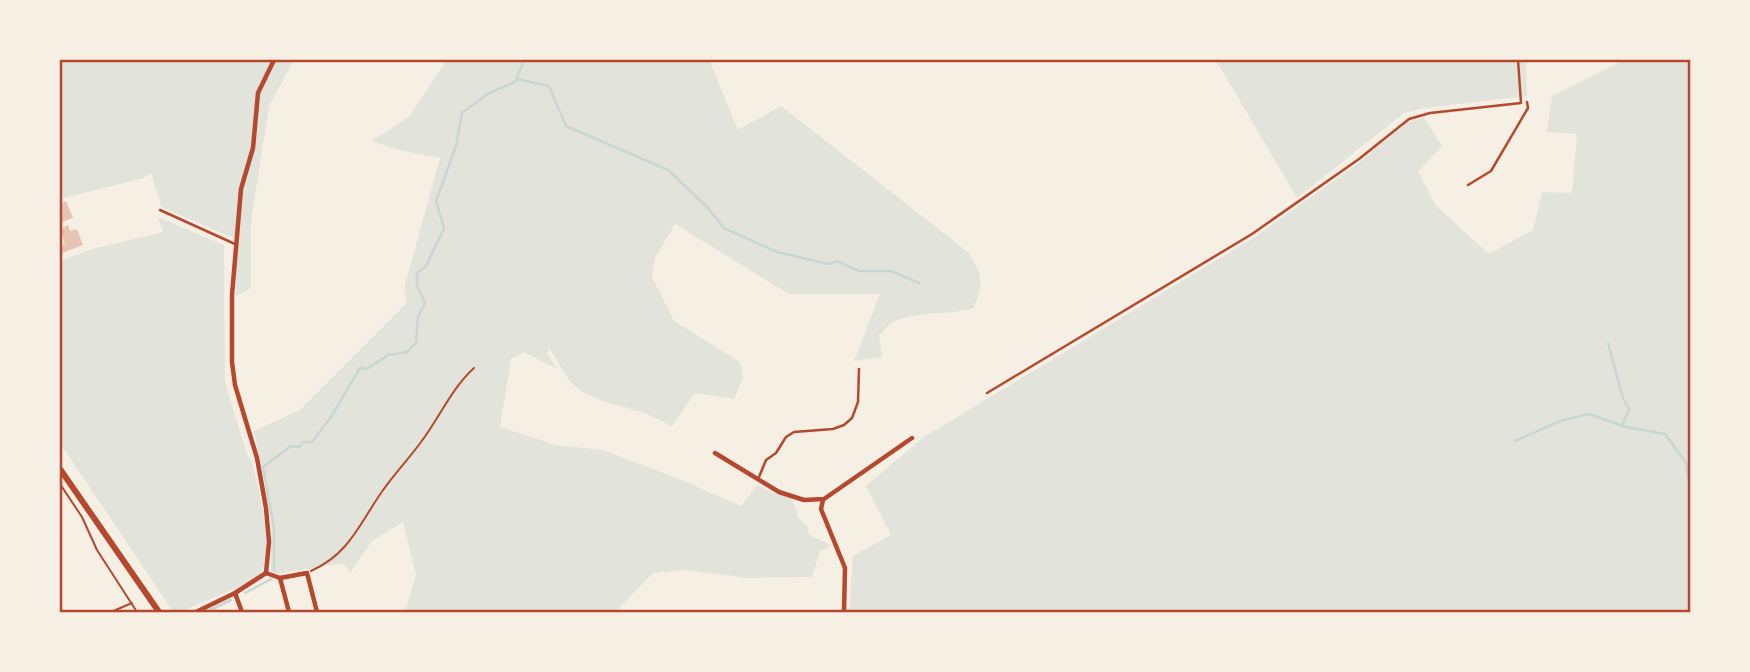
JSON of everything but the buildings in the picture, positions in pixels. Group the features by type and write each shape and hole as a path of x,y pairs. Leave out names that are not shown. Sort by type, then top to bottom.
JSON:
{"main road":[{"path":"60,469 159,612"}],"street":[{"path":"267,573 269,542 266,508 257,458 235,385 232,362 235,244 242,189 253,148 258,93 274,60"},
{"path":"715,453 779,492 804,500 824,499 912,438"},
{"path":"824,499 821,509 845,568 844,612"},
{"path":"267,573 280,578 307,573 317,612"},
{"path":"196,612 235,593 267,573"},
{"path":"280,578 289,612"},
{"path":"235,593 242,612"}],"lane":[{"path":"987,393 1252,234 1359,159 1409,119 1430,113 1521,103 1518,60"},
{"path":"1468,186 1491,171 1528,108 1527,102"},
{"path":"160,211 235,244"},
{"path":"758,479 766,460 776,453 786,437 794,432 833,429 852,418 858,402 859,369"}],"path":[{"path":"307,573 337,556 358,530 381,491 422,441 459,383 474,368"},
{"path":"60,484 82,517 97,550 137,612"},
{"path":"111,612 133,603"}],"shaded area":[{"path":"60,60 294,60 269,106 251,222 251,288 236,296 236,239 161,207 151,173 143,178 60,199"},
{"path":"447,60 709,60 738,130 781,106 968,252 980,279 973,308 910,316 891,323 879,335 882,357 854,361 880,294 789,294 675,224 655,258 652,277 674,321 740,362 743,378 734,399 695,393 672,426 645,413 602,401 581,391 570,382 549,348 547,353 557,369 524,352 511,359 500,427 556,445 603,450 741,506 757,485 792,499 809,535 832,545 820,551 812,577 748,578 686,570 653,573 615,612 405,612 416,575 403,522 372,541 350,573 343,563 276,574 271,571 271,516 254,431 300,410 407,303 404,288 440,158 371,141 409,117"},
{"path":"1216,60 1526,60 1527,96 1404,113 1297,198"},
{"path":"1624,60 1690,60 1690,612 849,612 853,556 891,535 866,486 924,437 1255,237 1356,165 1409,121 1424,118 1442,146 1418,171 1436,206 1489,254 1533,230 1542,192 1572,193 1577,134 1547,132 1552,96"},
{"path":"158,217 224,245 225,383 246,451 252,462 266,535 264,563 260,573 252,581 180,612 173,612 60,443 60,261 89,250 163,232"}],"waterway":[{"path":"274,571 274,528 263,467 291,446 299,447 303,442 312,442 331,417 360,368 367,369 388,355 407,352 416,343 418,317 425,303 417,286 417,273 426,266 444,228 436,201 456,146 462,113 487,94 515,82 524,60"},
{"path":"517,79 549,86 566,126 668,170 707,207 724,228 777,252 828,264 837,261 859,271 891,271 919,283"},
{"path":"1608,343 1623,398 1629,409 1622,426"},
{"path":"1515,441 1560,421 1589,414 1626,427 1665,434 1686,463 1690,480"},
{"path":"245,593 271,579"},
{"path":"206,612 231,600"}]}
